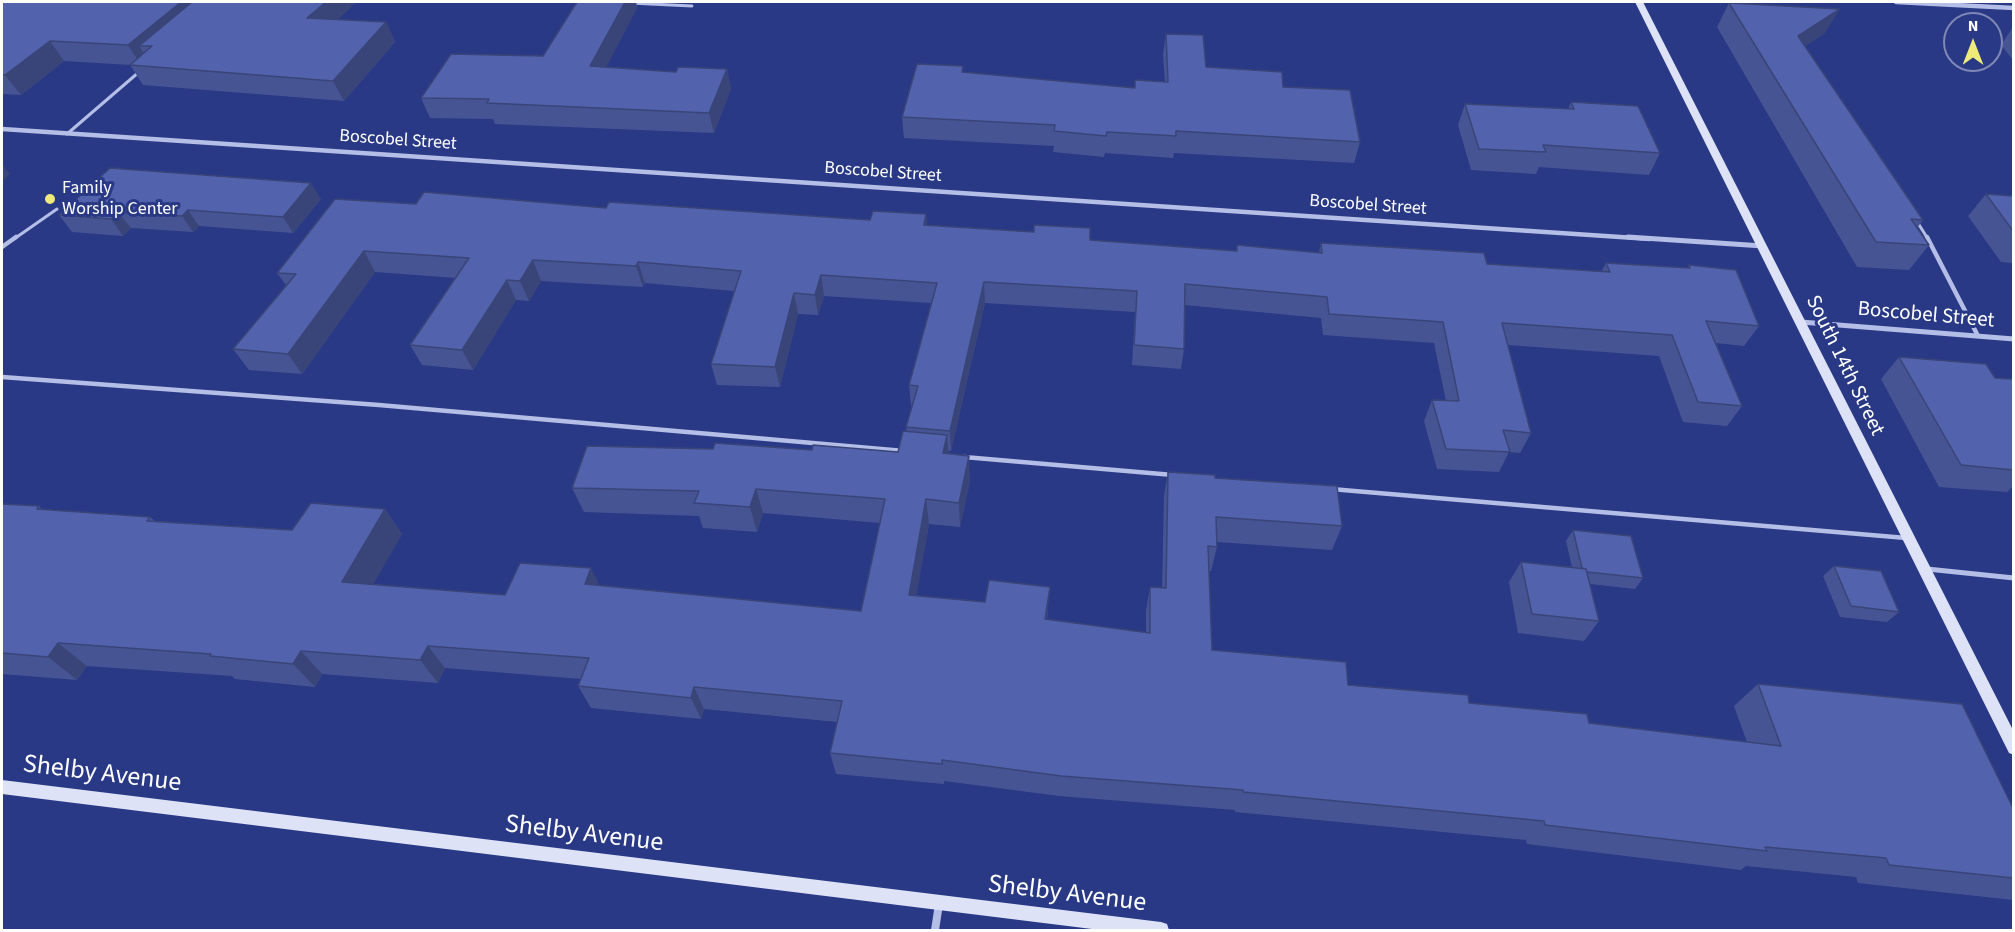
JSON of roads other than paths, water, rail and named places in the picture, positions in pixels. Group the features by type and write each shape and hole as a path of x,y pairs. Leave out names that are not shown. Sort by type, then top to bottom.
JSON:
{"street":[{"name":"South 14th Street","path":"1639,2 2013,748"},
{"path":"1896,2 2013,8"},
{"name":"Boscobel Street","path":"2,129 1763,246"},
{"name":"Boscobel Street","path":"1801,322 2013,339"},
{"name":"Shelby Avenue","path":"2,787 1161,930"},
{"path":"935,930 939,903"}],"lane":[{"path":"627,3 692,6"},
{"path":"67,134 143,68"},
{"path":"2,246 57,209"},
{"path":"1912,212 1936,251 1978,336"},
{"path":"2,377 379,405 916,453"},
{"path":"952,456 1179,476"},
{"path":"1323,489 1908,538"},
{"path":"1924,569 2013,578"}],"place":[{"name":"Family Worship Center","path":"50,199"}]}
